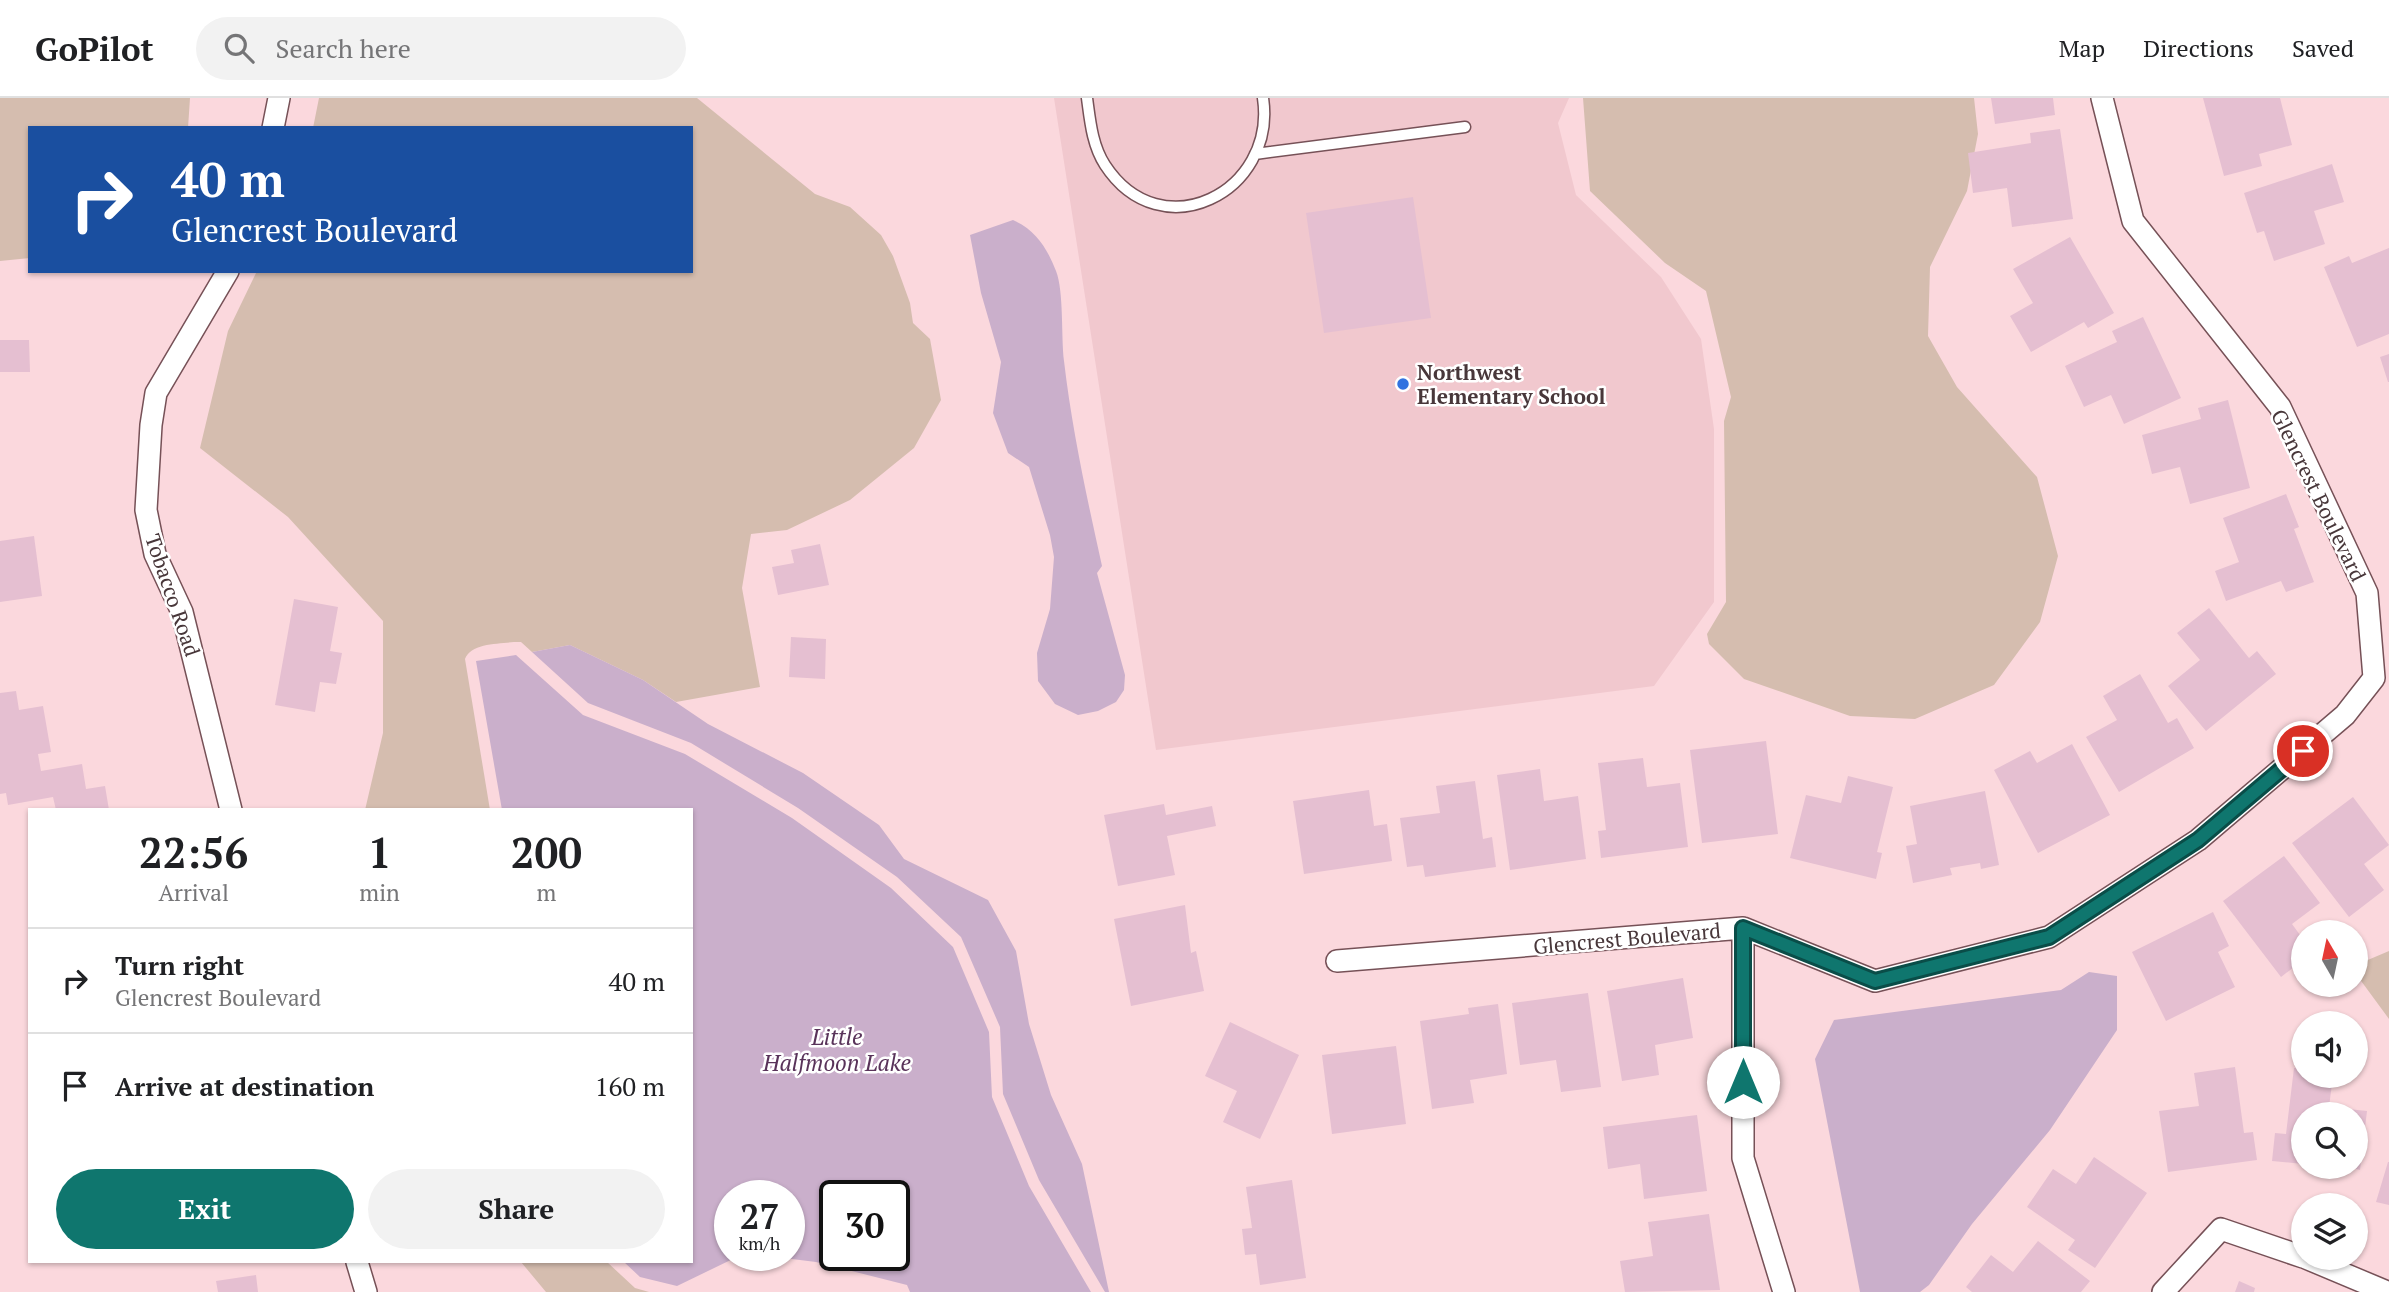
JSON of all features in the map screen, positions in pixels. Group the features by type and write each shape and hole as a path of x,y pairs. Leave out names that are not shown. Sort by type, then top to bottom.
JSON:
{"street":[{"path":"273,126 279,98"},
{"name":"Glencrest Boulevard","path":"1337,961 1743,928 1875,981 2049,937 2198,840 2345,715 2374,678 2367,593 2280,407 2133,221 2102,98"},
{"name":"Tobacco Road","path":"227,273 156,393 151,425 146,510 155,554 182,612 231,808"},
{"path":"1743,928 1743,1158 1784,1292"},
{"path":"2163,1292 2221,1229 2291,1253"},
{"path":"357,1263 366,1292"},
{"path":"2334,1270 2387,1292"}],"lane":[{"path":"1087,98 1093,139 1104,164 1124,187 1146,202 1173,208 1198,205 1225,192 1248,167 1261,144 1266,119 1263,98"},
{"path":"1255,154 1465,127"}],"shaded area":[{"path":"0,98 190,98 188,126 28,126 28,258 0,261"},
{"path":"319,98 697,98 815,194 850,207 881,235 893,256 910,303 913,323 930,339 941,400 914,448 850,500 787,530 751,534 742,588 760,687 676,702 643,680 570,645 532,652 521,642 479,647 465,659 490,808 365,808 383,733 383,621 288,517 200,448 228,331 256,273 693,273 693,126 313,126"},
{"name":"Northwest Elementary School","path":"1054,98 1569,98 1558,123 1576,195 1661,277 1701,339 1714,429 1714,602 1654,686 1156,750"},
{"path":"1583,98 1974,98 1978,134 1967,191 1930,267 1928,336 1957,387 2037,477 2058,556 2040,622 1994,685 1915,719 1850,716 1744,679 1709,644 1707,634 1726,602 1724,421 1731,397 1706,291 1665,263 1590,191"},
{"path":"2389,951 2389,1019 2368,990 2368,960"},
{"path":"522,1263 608,1263 635,1288 649,1292 546,1292"}],"water":[{"path":"1013,220 1028,229 1045,247 1059,280 1064,361 1071,413 1102,566 1097,573 1125,675 1124,690 1116,702 1098,711 1078,715 1055,704 1038,681 1037,653 1050,609 1054,557 1029,467 1008,453 993,413 1001,362 981,293 970,235"},
{"path":"570,645 643,680 708,724 803,773 879,825 904,859 988,900 1016,951 1029,1024 1051,1095 1082,1164 1109,1292 1105,1292 1039,1180 1003,1094 1000,1027 961,937 897,877 798,808 691,743 588,703 532,652"},
{"name":"Little Halfmoon Lake","path":"516,655 583,715 685,754 792,818 891,888 953,947 989,1032 992,1097 1029,1186 1091,1292 910,1292 907,1285 852,1271 910,1271 910,1180 819,1180 819,1263 805,1261 805,1180 714,1180 714,1268 677,1286 640,1277 625,1263 693,1263 693,808 502,808 476,661"},
{"path":"2089,972 2117,976 2117,1030 2050,1130 1972,1224 1929,1285 1920,1292 1860,1292 1815,1059 1834,1020 2061,990"}],"building":[{"path":"1991,98 2053,98 2055,115 1995,124"},
{"path":"2203,98 2280,98 2292,145 2259,154 2262,166 2224,176"},
{"path":"2060,129 2073,219 2012,227 2007,188 1973,193 1968,153 2031,143 2030,133"},
{"path":"2332,164 2344,202 2314,211 2325,244 2274,261 2264,231 2257,233 2244,193"},
{"path":"1413,197 1431,318 1324,333 1306,213"},
{"path":"2070,237 2114,313 2088,328 2084,322 2031,352 2010,316 2033,303 2013,269"},
{"path":"2389,248 2389,334 2357,347 2324,267 2349,256 2352,263"},
{"path":"2143,317 2181,398 2124,424 2111,395 2084,407 2065,366 2117,342 2112,331"},
{"path":"0,340 29,340 30,372 0,372"},
{"path":"2389,354 2389,382 2388,382 2380,357"},
{"path":"2228,400 2250,488 2190,504 2180,467 2152,474 2142,435 2201,419 2198,408"},
{"path":"2286,494 2299,527 2294,529 2314,582 2286,592 2281,581 2226,601 2215,571 2239,562 2223,518"},
{"path":"34,536 42,596 0,602 0,541"},
{"path":"820,544 829,585 778,595 772,567 794,563 791,550"},
{"path":"294,599 338,607 330,651 342,653 336,684 320,682 315,712 275,705"},
{"path":"2209,608 2249,658 2257,651 2276,674 2206,731 2168,686 2200,660 2177,633"},
{"path":"791,637 826,639 825,679 789,677"},
{"path":"2140,674 2168,723 2177,718 2194,748 2119,792 2086,737 2117,720 2103,696"},
{"path":"16,691 19,710 43,706 51,752 38,754 41,771 82,764 86,789 105,786 109,808 56,808 53,797 8,805 6,793 0,794 0,693"},
{"path":"1766,741 1778,834 1702,843 1690,750"},
{"path":"2072,744 2110,815 2038,853 1994,770 2030,751 2037,763"},
{"path":"1643,758 1647,787 1680,783 1688,847 1601,858 1598,831 1606,830 1598,763"},
{"path":"1540,769 1544,801 1578,796 1586,859 1510,870 1497,775"},
{"path":"1848,776 1893,787 1877,852 1882,853 1876,879 1790,858 1806,795 1841,803"},
{"path":"1475,781 1483,839 1492,837 1496,867 1425,877 1423,865 1407,867 1400,818 1440,813 1436,786"},
{"path":"1369,790 1374,826 1387,824 1392,861 1304,874 1293,801"},
{"path":"1985,791 1999,865 1981,869 1980,863 1950,868 1952,875 1913,883 1906,846 1917,844 1910,806"},
{"path":"2353,797 2389,845 2364,864 2384,890 2349,917 2292,843"},
{"path":"1164,804 1166,815 1212,806 1216,826 1167,836 1175,875 1118,886 1104,815"},
{"path":"2284,856 2320,903 2297,920 2291,920 2291,969 2281,977 2223,901"},
{"path":"1185,905 1191,953 1196,951 1204,991 1131,1006 1114,919"},
{"path":"2213,912 2229,946 2218,952 2235,987 2166,1021 2132,952"},
{"path":"1683,978 1693,1038 1655,1045 1659,1075 1622,1081 1607,991"},
{"path":"1588,993 1601,1087 1561,1092 1556,1060 1520,1065 1512,1003"},
{"path":"1498,1004 1507,1074 1470,1080 1474,1103 1432,1109 1420,1021 1469,1014 1468,1008"},
{"path":"1230,1022 1299,1055 1260,1139 1223,1122 1237,1091 1205,1076"},
{"path":"1396,1046 1406,1124 1332,1134 1322,1055"},
{"path":"2235,1067 2244,1133 2253,1132 2257,1160 2168,1172 2159,1111 2199,1106 2194,1073"},
{"path":"2292,1088 2331,1088 2330,1102 2291,1102 2291,1163 2272,1161 2275,1133 2286,1134"},
{"path":"1697,1115 1707,1191 1644,1199 1640,1164 1608,1169 1603,1127"},
{"path":"2094,1157 2147,1193 2095,1268 2068,1250 2075,1240 2027,1207 2053,1169 2076,1184"},
{"path":"2389,1162 2389,1205 2376,1202"},
{"path":"1292,1180 1306,1278 1260,1285 1256,1254 1245,1255 1242,1229 1252,1228 1246,1187"},
{"path":"1709,1214 1720,1290 1625,1292 1620,1261 1653,1256 1648,1222"},
{"path":"2038,1241 2090,1281 2081,1292 1972,1292 1966,1287 1991,1255 2013,1272"},
{"path":"256,1275 258,1292 218,1292 216,1281"},
{"path":"2239,1281 2255,1288 2254,1292 2235,1292"}],"place":[{"name":"Northwest Elementary School","path":"1403,384"}],"route":[{"path":"1743,1082 1743,928 1875,981 2049,937 2198,840 2303,751"}]}
